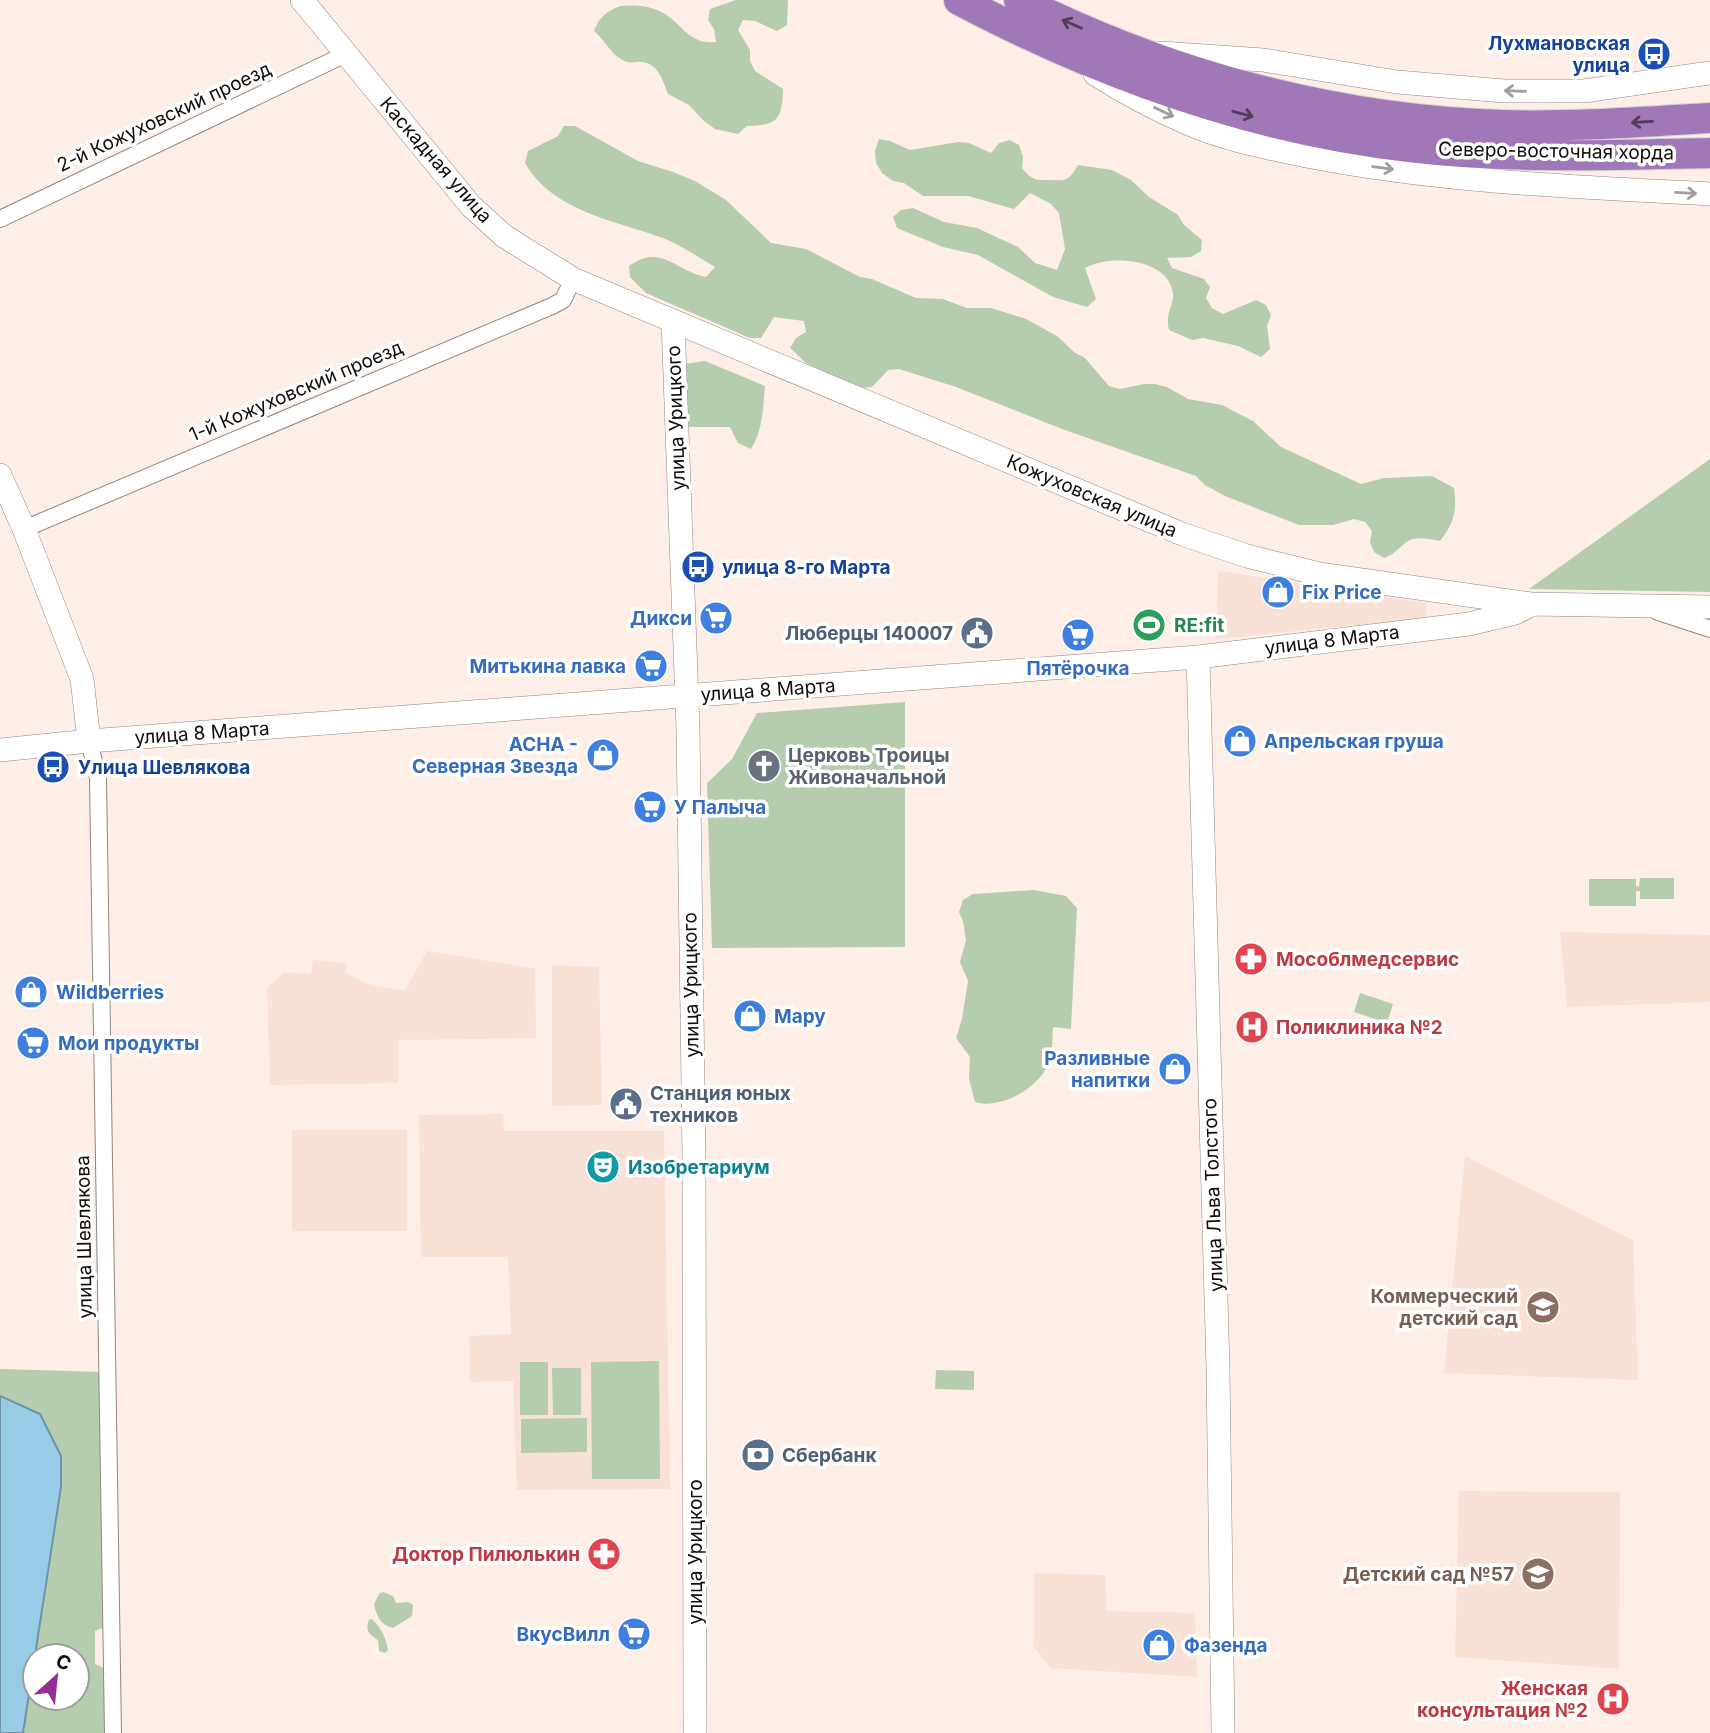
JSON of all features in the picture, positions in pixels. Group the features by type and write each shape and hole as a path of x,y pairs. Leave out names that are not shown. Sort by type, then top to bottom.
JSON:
{"highway":[{"name":"Северо-восточная хорда","path":"959,0 1041,41 1169,92 1306,130 1408,147 1498,154 1592,156 1710,153"},
{"name":"Северо-восточная хорда","path":"1019,0 1167,63 1227,82 1352,109 1406,117 1501,125 1587,125 1710,118"}],"street":[{"name":"Каскадная улица","path":"302,0 471,206 504,236 573,279 673,321"},
{"path":"1041,41 1124,92 1190,125 1272,149 1427,174 1710,194"},
{"path":"1126,47 1159,53 1263,60 1397,82 1504,91 1584,91 1710,73"},
{"name":"2-й Кожуховский проезд","path":"0,219 346,54"},
{"name":"1-й Кожуховский проезд","path":"24,530 552,306 563,300 573,279"},
{"name":"Кожуховская улица","path":"673,321 1182,534 1247,556 1319,574 1531,604 1710,607"},
{"name":"улица Урицкого","path":"673,321 688,729 694,1155 695,1733"},
{"path":"0,475 82,679 89,741"},
{"path":"1428,590 1441,596 1445,609 1430,628"},
{"name":"улица 8 Марта","path":"0,750 1198,657 1491,619 1515,613 1531,604"},
{"path":"1639,606 1710,629"},
{"name":"улица Льва Толстого","path":"1198,657 1218,1368 1223,1733"},
{"name":"улица Шевлякова","path":"89,741 99,778 113,1733"}],"shaded area":[{"path":"1218,571 1427,603 1425,623 1358,625 1216,639"},
{"path":"1560,932 1710,935 1710,1002 1567,1007"},
{"path":"427,951 535,969 536,1038 398,1040 398,1083 270,1085 267,988 284,972 311,974 313,960 347,963 346,973 364,983 405,991"},
{"path":"552,965 599,967 602,1105 552,1106"},
{"path":"503,1114 504,1131 664,1131 670,1489 517,1490 513,1381 470,1382 469,1336 511,1334 508,1257 421,1257 419,1115"},
{"path":"292,1130 407,1130 407,1231 292,1231"},
{"name":"Коммерческий детский сад","path":"1465,1156 1633,1240 1638,1380 1444,1373"},
{"name":"Детский сад №57","path":"1459,1491 1620,1492 1619,1669 1455,1657"},
{"path":"1035,1573 1105,1575 1107,1611 1195,1613 1197,1677 1051,1668 1034,1647"}],"green space":[{"path":"736,0 788,0 787,25 777,31 755,21 743,20 738,30 750,50 750,61 755,71 783,89 780,114 777,118 766,124 747,126 738,134 715,129 689,105 668,94 654,67 643,62 630,63 623,60 594,31 601,19 611,10 621,6 641,6 668,16 693,37 716,42 714,29 708,20 710,9"},
{"path":"564,126 575,126 638,161 695,181 726,200 771,243 806,249 860,277 872,279 916,298 943,299 967,308 991,308 1026,319 1057,336 1085,358 1109,386 1120,389 1155,384 1167,387 1188,399 1222,405 1253,421 1281,447 1361,484 1384,478 1432,476 1454,488 1455,511 1449,528 1440,541 1412,539 1384,558 1374,552 1370,542 1372,531 1365,522 1354,519 1333,525 1299,525 1225,496 1205,485 1196,476 1062,429 956,387 899,369 888,370 872,387 860,388 806,363 790,348 796,338 806,332 804,321 774,317 761,338 750,338 646,293 630,277 629,266 640,260 650,257 668,260 706,277 715,267 670,241 586,212 551,193 525,163 528,151 558,136"},
{"path":"879,139 910,150 958,142 969,143 991,153 999,143 1010,140 1019,145 1023,157 1022,168 1035,179 1065,180 1078,165 1112,170 1131,180 1149,197 1178,215 1184,225 1202,240 1201,251 1191,257 1167,258 1172,268 1204,279 1210,287 1206,298 1212,308 1223,314 1256,300 1266,305 1271,315 1267,326 1270,349 1261,357 1238,346 1203,338 1192,340 1169,330 1168,318 1173,293 1169,281 1161,272 1150,266 1136,262 1109,261 1085,268 1096,299 1087,307 1053,297 978,255 943,247 897,228 893,217 901,210 913,208 944,222 977,228 1018,247 1035,263 1057,270 1065,249 1059,213 1051,204 1030,193 1014,209 968,196 923,196 882,173 876,163 875,151"},
{"path":"705,361 765,386 760,427 751,449 738,443 730,427 685,427 685,364"},
{"path":"1710,459 1710,592 1529,589"},
{"path":"905,702 905,947 712,948 707,783 732,759 757,713"},
{"path":"1640,878 1674,878 1674,899 1640,899 1640,891 1636,891 1636,906 1589,906 1589,879 1636,879 1636,886 1639,887"},
{"path":"1034,890 1066,896 1077,908 1071,1029 1053,1027 1050,1061 1043,1074 1027,1089 1017,1096 995,1103 975,1102 969,1079 970,1057 956,1038 968,981 960,962 966,940 959,912 963,900 973,894"},
{"path":"1360,993 1393,1004 1387,1023 1354,1012"},
{"path":"659,1361 660,1479 592,1479 591,1362"},
{"path":"520,1362 548,1362 548,1415 520,1415"},
{"path":"552,1368 581,1368 581,1415 553,1415"},
{"path":"0,1369 103,1372 107,1626 95,1631 95,1664 108,1670 109,1733 0,1733"},
{"path":"936,1370 974,1371 974,1390 935,1389"},
{"path":"587,1418 587,1452 521,1453 521,1419"},
{"path":"383,1592 393,1596 396,1603 408,1602 413,1605 412,1616 393,1628 385,1625 374,1604"},
{"path":"372,1619 384,1637 388,1650 385,1653 379,1651 378,1640 368,1630 369,1620"}],"water":[{"path":"0,1396 40,1414 61,1456 61,1487 37,1642 21,1642 21,1712 26,1712 23,1733 0,1733"}],"place":[{"name":"Лухмановская улица","path":"1654,54"},
{"name":"улица 8-го Марта","path":"698,567"},
{"name":"Fix Price","path":"1278,592"},
{"name":"Дикси","path":"716,618"},
{"name":"RE:fit","path":"1149,625"},
{"name":"Люберцы 140007","path":"977,633"},
{"name":"Пятёрочка","path":"1078,635"},
{"name":"Митькина лавка","path":"651,666"},
{"name":"Апрельская груша","path":"1240,741"},
{"name":"АСНА - Северная Звезда","path":"603,755"},
{"name":"Церковь Троицы Живоначальной","path":"764,766"},
{"name":"Улица Шевлякова","path":"53,767"},
{"name":"У Палыча","path":"650,807"},
{"name":"Мособлмедсервис","path":"1251,959"},
{"name":"Wildberries","path":"31,992"},
{"name":"Мару","path":"750,1016"},
{"name":"Поликлиника №2","path":"1252,1027"},
{"name":"Мои продукты","path":"33,1043"},
{"name":"Разливные напитки","path":"1175,1069"},
{"name":"Станция юных техников","path":"626,1104"},
{"name":"Изобретариум","path":"603,1167"},
{"name":"Коммерческий детский сад","path":"1543,1307"},
{"name":"Сбербанк","path":"758,1455"},
{"name":"Доктор Пилюлькин","path":"604,1554"},
{"name":"Детский сад №57","path":"1538,1574"},
{"name":"ВкусВилл","path":"634,1634"},
{"name":"Фазенда","path":"1159,1645"},
{"name":"Женская консультация №2","path":"1613,1699"}]}
